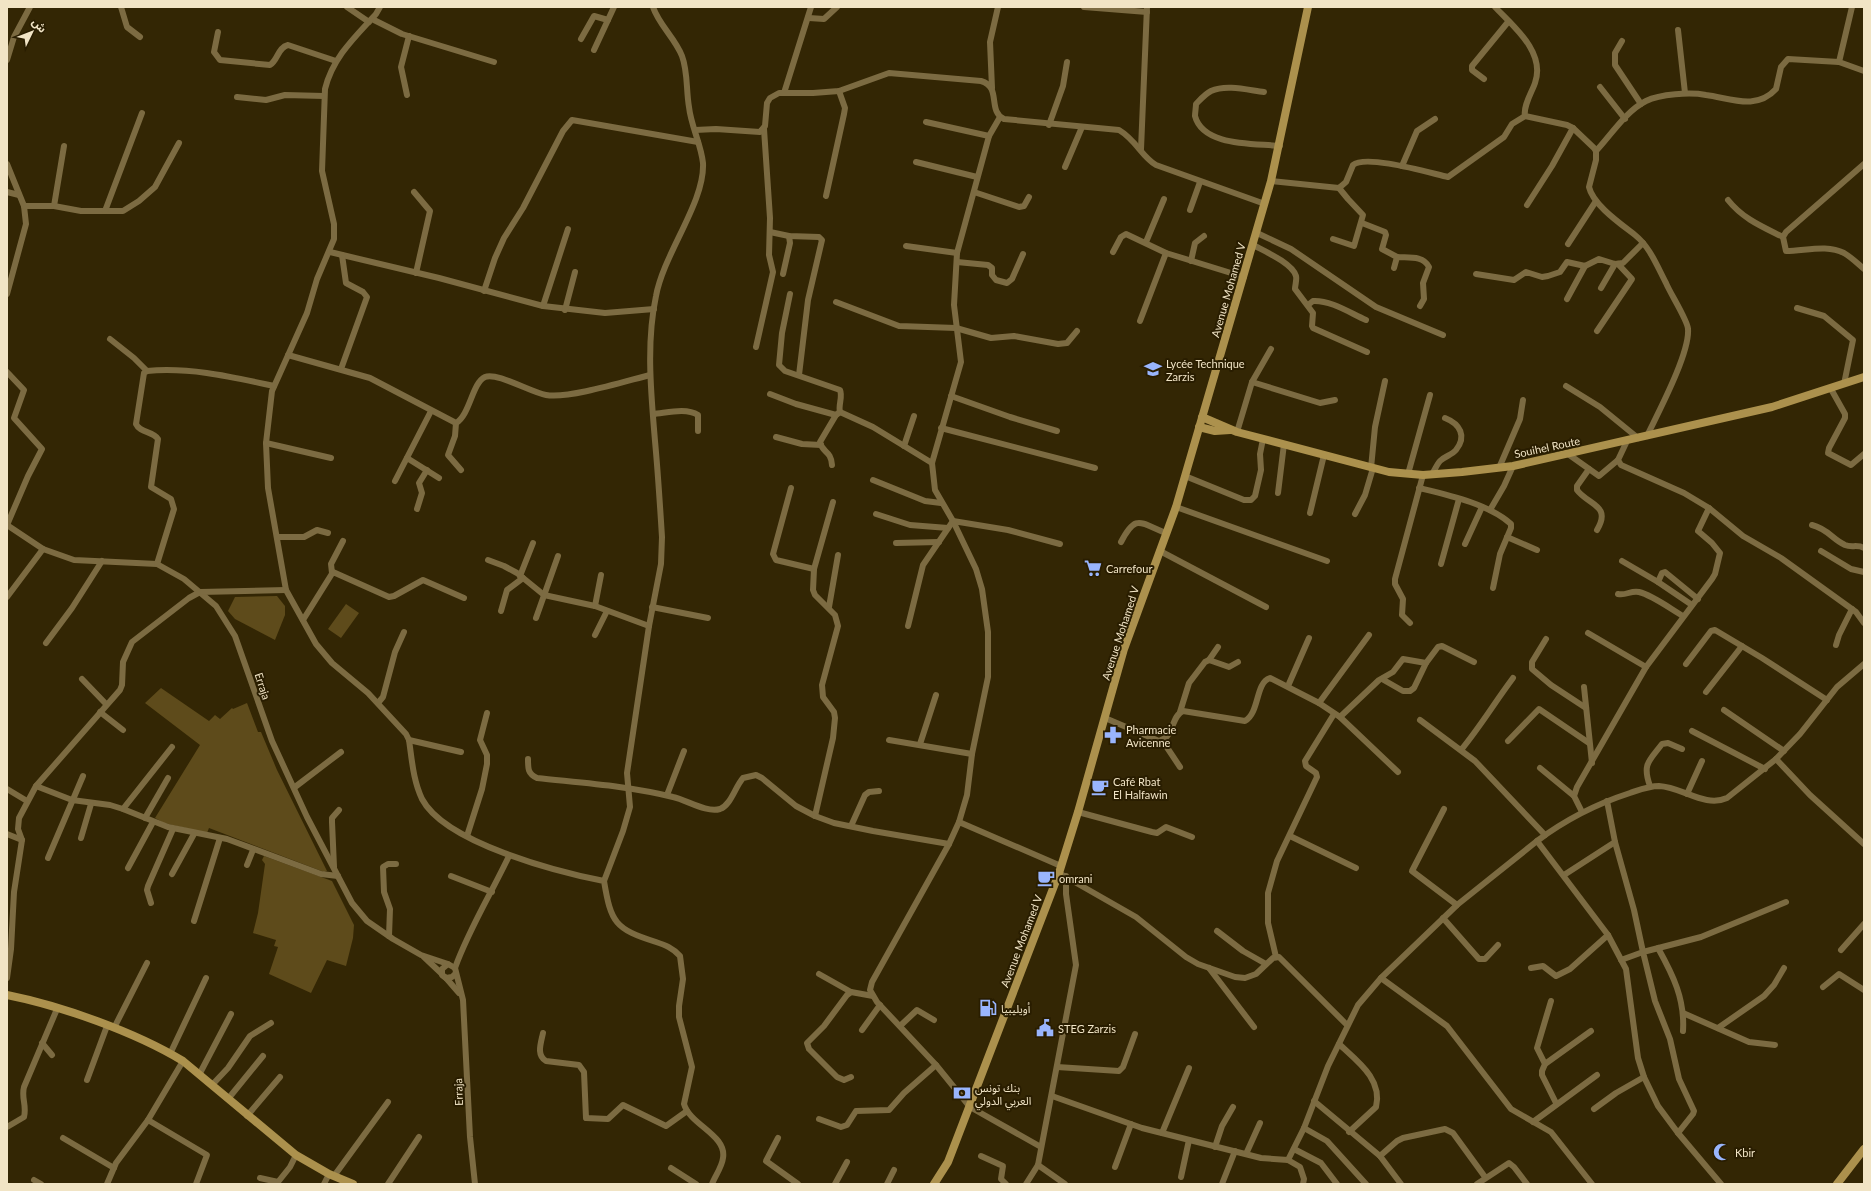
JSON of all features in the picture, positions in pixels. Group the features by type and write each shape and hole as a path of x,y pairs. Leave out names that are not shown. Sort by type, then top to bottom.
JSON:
{"main road":[{"name":"Avenue Mohamed V","path":"934,1184 948,1162 1062,871 1124,649 1176,507 1272,181 1308,7"},
{"name":"Souihel Route","path":"1234,432 1372,468 1423,475 1513,466 1627,441 1772,407 1864,377"},
{"path":"1202,417 1222,425 1234,432"},
{"path":"1199,427 1215,431 1234,432"},
{"path":"7,995 57,1009 110,1027 183,1061 247,1116 296,1155 331,1175 353,1184"},
{"path":"1837,1184 1864,1149"}],"street":[{"path":"7,60 9,41 30,7"},
{"path":"121,7 127,27 140,37"},
{"path":"347,7 370,21 392,30 494,62"},
{"path":"380,7 336,61 327,80 324,96 322,171 334,224 334,238 330,252 317,279 307,313 274,386 270,400 266,443 268,488 286,590 316,644 325,656 402,728 409,740 414,776 423,800 441,820 467,836 509,856 578,876 604,881"},
{"path":"594,50 614,7"},
{"path":"653,7 660,22 678,47 683,57 686,68 689,108 703,161 700,187 664,268 654,309 650,375 662,550 627,773 630,807 624,831 604,881 612,915 621,928 643,938 668,946 680,956 683,979 679,1017 692,1067 684,1104 687,1111 721,1146 723,1158 712,1184"},
{"path":"809,18 824,19 837,7"},
{"path":"998,7 990,42 992,88 996,111 1000,118 1010,121 1119,130 1141,148 1147,158 1156,165 1265,204"},
{"path":"1084,7 1147,10 1141,148"},
{"path":"1494,7 1527,41 1534,57 1537,70 1536,80 1525,110 1525,116"},
{"path":"1839,62 1852,7"},
{"path":"784,93 809,18 809,8"},
{"path":"581,39 594,16 608,20"},
{"path":"1484,79 1472,70 1472,66 1508,22"},
{"path":"1678,30 1685,93"},
{"path":"218,32 214,52 220,60 270,65 275,62 282,48 288,45 336,61"},
{"path":"407,96 401,67 409,36"},
{"path":"1622,41 1615,53 1615,65 1641,104"},
{"path":"1566,386 1600,407 1642,437 1673,382 1685,348 1689,328 1650,253 1643,243 1596,201 1590,192 1589,187 1596,160 1596,151 1625,119 1641,104 1651,99 1685,93 1706,94 1732,101 1755,101 1776,89 1782,67 1788,59 1839,62 1864,71"},
{"path":"1050,125 1063,86 1067,62"},
{"path":"756,347 773,279 769,255 770,232 767,154 764,129 770,98 779,93 839,91 889,73 981,81 990,85 992,88"},
{"path":"1600,87 1625,119"},
{"path":"1264,92 1222,89 1210,92 1196,104 1195,116 1204,131 1224,139 1245,144 1280,146"},
{"path":"826,196 845,108 839,91"},
{"path":"237,97 266,100 285,95 324,96"},
{"path":"105,211 142,114"},
{"path":"1340,188 1346,182 1353,165 1357,162 1363,161 1402,166 1448,177 1460,170 1474,157 1504,138 1512,124 1525,116 1567,124 1596,151"},
{"path":"1000,118 989,136 957,253 954,305 961,362 932,463 935,490 941,503 953,521 976,569 982,589 988,632 988,676 972,754 967,794 959,822 950,844 872,982 870,990 872,996 936,1065 970,1107 1041,1147"},
{"path":"1402,166 1417,131 1435,119"},
{"path":"484,291 495,258 504,238 523,208 563,131 572,120 698,142"},
{"path":"926,122 989,136"},
{"path":"1065,166 1082,127"},
{"path":"1527,205 1552,166 1573,128"},
{"path":"695,130 716,129 758,132 764,129"},
{"path":"24,206 54,206 81,210 123,211 155,187 179,143"},
{"path":"54,206 64,146"},
{"path":"916,162 977,177"},
{"path":"7,164 24,206 26,224 24,237 7,294"},
{"path":"1864,164 1786,232 1783,237 1786,251 1826,248 1837,250 1846,254 1864,269"},
{"path":"1272,181 1340,188 1353,204 1364,214 1354,246 1333,239"},
{"path":"1190,210 1200,182"},
{"path":"7,192 19,194"},
{"path":"414,192 430,211 416,273"},
{"path":"974,192 1019,207 1024,206 1029,197"},
{"path":"1146,242 1164,199"},
{"path":"1728,200 1734,209 1750,221 1783,237"},
{"path":"1568,244 1596,201"},
{"path":"1362,223 1385,232 1386,235 1382,249 1397,257 1419,258 1427,263 1429,267 1422,288 1424,299 1420,306"},
{"path":"543,306 568,230"},
{"path":"770,232 789,236 819,237 822,240 808,300 799,375"},
{"path":"1257,233 1291,249 1376,307 1443,335"},
{"path":"1113,252 1123,235 1129,235 1166,253 1244,277"},
{"path":"783,274 790,243 789,236"},
{"path":"1190,261 1195,243 1204,236"},
{"path":"1601,288 1616,264 1626,261 1643,243"},
{"path":"1253,245 1278,258 1295,273 1297,279 1295,289 1313,312 1313,328 1367,352"},
{"path":"906,246 957,253"},
{"path":"330,252 543,306 565,310 605,313 654,309"},
{"path":"1140,322 1166,253"},
{"path":"957,262 988,265 992,268 992,275 996,280 1007,283 1012,279 1023,254"},
{"path":"341,369 368,297 363,292 346,283 342,255"},
{"path":"1394,268 1397,257"},
{"path":"1567,299 1585,266 1599,259 1616,264 1632,279 1597,331"},
{"path":"1476,274 1514,280 1528,272 1542,277 1560,272 1567,262 1585,266"},
{"path":"565,310 574,272"},
{"path":"790,294 778,362 783,370 840,390 838,413 821,440 820,445"},
{"path":"1308,305 1313,301 1321,301 1336,306 1366,320"},
{"path":"836,302 899,326 956,328 991,338 1014,336 1058,344 1067,343 1077,331"},
{"path":"1797,308 1824,316 1853,340 1844,384"},
{"path":"110,339 134,358 147,371 174,370 215,374 274,386"},
{"path":"1234,432 1252,382 1271,349"},
{"path":"288,355 370,378 456,423"},
{"path":"147,371 144,373 136,424 138,428 154,435 158,439 151,487 170,499 174,508 157,564"},
{"path":"7,372 24,390 14,418 42,449 7,525"},
{"path":"461,470 448,455 455,436 456,423 464,412 481,380 488,376 510,382 540,394 554,396 576,393 650,375"},
{"path":"1355,514 1364,495 1372,468 1375,427 1385,380"},
{"path":"1252,382 1320,403 1335,400"},
{"path":"1831,389 1845,414 1845,418 1829,448 1828,453 1852,465 1864,454"},
{"path":"770,394 796,404 838,413 844,412 873,427 932,463"},
{"path":"1408,474 1430,395"},
{"path":"951,396 1057,431"},
{"path":"1499,468 1520,419 1523,400"},
{"path":"396,481 431,410"},
{"path":"653,414 684,411 694,412 698,415 698,432"},
{"path":"904,446 914,416"},
{"path":"1432,474 1439,462 1456,450 1462,432 1459,427 1445,418"},
{"path":"941,428 1095,468"},
{"path":"776,437 802,444 820,445 830,455 832,465"},
{"path":"1185,476 1244,500 1251,500 1255,496 1261,470 1260,454 1263,439"},
{"path":"1568,454 1601,476 1618,460 1627,441"},
{"path":"266,443 331,458"},
{"path":"1278,493 1284,444"},
{"path":"1310,513 1324,455"},
{"path":"407,458 439,478"},
{"path":"1618,460 1620,464 1630,470 1675,488 1709,508 1744,536 1781,558 1852,609 1860,616 1864,623"},
{"path":"1490,510 1504,486 1513,466"},
{"path":"1589,469 1577,486 1577,490 1595,505 1603,516 1603,521 1597,530"},
{"path":"417,509 422,493 419,483 427,470"},
{"path":"1410,623 1402,615 1403,599 1395,579 1423,475"},
{"path":"873,480 925,502 941,503"},
{"path":"791,488 773,554 776,560 814,569"},
{"path":"1420,488 1459,498 1490,510 1511,524 1511,528 1500,554 1493,588"},
{"path":"1441,564 1459,498"},
{"path":"815,816 833,738 836,718 834,712 822,697 822,685 838,626 835,615 829,607 820,600 813,590 814,569 833,502"},
{"path":"1176,507 1327,561"},
{"path":"1465,544 1482,507"},
{"path":"1574,796 1646,667 1683,616 1698,599 1715,574 1720,554 1712,543 1698,531 1709,508"},
{"path":"876,514 910,525 948,528"},
{"path":"908,626 923,565 953,521"},
{"path":"953,521 1008,530 1060,544"},
{"path":"1121,542 1127,530 1133,524 1138,522 1166,533"},
{"name":"Erraja","path":"7,525 43,549 74,560 133,561 157,564 184,579 216,606 235,636 272,741 295,787 307,817 352,903 367,921 422,955"},
{"path":"1812,525 1825,530 1845,545 1858,545 1864,548"},
{"path":"277,537 304,538 317,530 328,533"},
{"path":"1507,537 1537,550"},
{"path":"303,620 320,596 332,573 331,564 343,541"},
{"path":"896,543 939,542"},
{"path":"500,611 508,590 521,577 533,543"},
{"path":"7,597 43,549"},
{"path":"1821,551 1851,569 1864,572"},
{"path":"1160,552 1266,607"},
{"path":"829,607 838,555"},
{"path":"536,618 558,556"},
{"path":"488,560 504,566 544,595 595,606 649,626"},
{"path":"46,643 72,608 102,561"},
{"path":"1622,561 1658,582 1692,606"},
{"path":"1658,582 1662,573 1665,572 1698,599"},
{"path":"332,573 339,574 389,597 394,596 423,580 464,598"},
{"path":"595,606 601,575"},
{"path":"7,978 11,949 10,910 22,840 17,825 27,801 36,786 122,685 123,662 132,642 169,612 200,592 286,590"},
{"path":"1618,594 1622,595 1632,591 1642,593 1683,616"},
{"path":"652,607 708,618"},
{"path":"1836,645 1838,635 1852,609"},
{"path":"595,635 607,611"},
{"path":"1686,664 1713,630 1742,646 1827,700"},
{"path":"378,704 383,697 398,642 404,632"},
{"path":"1588,633 1646,667"},
{"path":"1320,703 1370,635"},
{"path":"1288,686 1309,638"},
{"path":"1546,639 1532,662 1532,669 1551,685 1586,708"},
{"path":"1382,679 1403,691 1410,691 1414,688 1426,663 1440,646 1474,662"},
{"path":"1706,692 1742,646"},
{"path":"1162,740 1167,736 1180,712 1190,680 1204,662 1209,660 1218,647"},
{"path":"1276,957 1268,923 1268,893 1277,861 1317,777 1316,773 1306,766 1305,761 1337,716 1382,679 1393,672 1404,659 1426,663"},
{"path":"1209,660 1229,666 1238,662"},
{"path":"1288,1160 1304,1128 1347,1025 1358,1005 1381,978 1457,905 1545,834 1582,812 1607,801 1650,786 1664,786 1709,800 1723,800 1735,793 1765,769 1784,751 1837,687 1864,664"},
{"path":"1461,750 1478,730 1492,705 1513,678"},
{"path":"82,679 106,704"},
{"path":"1180,712 1190,712 1245,721 1253,712 1266,679 1273,679 1320,703 1337,716 1398,772"},
{"path":"1584,688 1589,743 1593,760"},
{"path":"920,744 936,695"},
{"path":"1508,741 1539,709 1589,743"},
{"path":"1724,710 1784,751"},
{"path":"100,712 123,730"},
{"path":"467,836 482,789 487,764 487,755 480,740 487,713"},
{"path":"1105,718 1162,740 1180,767"},
{"path":"1420,720 1461,750 1483,769 1545,834"},
{"path":"1692,731 1765,769"},
{"path":"409,740 462,752"},
{"path":"889,740 920,744 972,754"},
{"path":"1650,786 1645,772 1647,766 1662,744 1668,743 1682,749"},
{"path":"123,809 172,747"},
{"path":"667,795 684,751"},
{"path":"295,787 341,752"},
{"path":"528,759 528,768 531,775 538,778 629,788 667,795 714,810 722,808 728,802 743,778 756,775 762,778 796,806 815,816 850,826 950,844"},
{"path":"1776,759 1810,795 1864,844"},
{"path":"1687,794 1702,761"},
{"path":"1540,768 1574,796 1582,812"},
{"path":"48,858 83,776"},
{"path":"145,818 168,778"},
{"path":"36,786 72,800 91,804 110,805 173,829 220,838 321,874 338,876"},
{"path":"7,789 27,801"},
{"path":"850,826 865,794 879,791"},
{"path":"1607,801 1615,842 1634,910 1655,1001 1670,1039 1679,1079 1694,1110 1693,1114 1678,1133"},
{"path":"81,838 91,804"},
{"path":"1444,809 1412,871 1457,905"},
{"path":"334,868 332,818 339,810"},
{"path":"1078,812 1157,833 1166,827 1192,837"},
{"path":"128,868 154,822"},
{"path":"959,822 1062,871 1130,913 1186,957 1209,968 1235,977 1245,978 1256,974 1276,957"},
{"path":"151,903 146,890 173,829"},
{"path":"7,834 22,840"},
{"path":"172,874 194,834"},
{"path":"1290,836 1356,868"},
{"path":"194,921 220,838"},
{"path":"1537,841 1564,875 1608,936 1621,960 1629,984 1638,1058 1644,1078 1658,1106 1678,1133 1721,1184"},
{"path":"1564,875 1615,842"},
{"path":"247,865 253,850"},
{"path":"444,976 452,977 452,967 492,892 509,856"},
{"path":"389,936 390,909 384,892 383,867 388,864 396,864"},
{"path":"1026,1184 1038,1165 1076,965 1062,871"},
{"path":"450,876 492,892"},
{"path":"1621,960 1643,952 1701,937 1786,902"},
{"path":"1443,918 1480,959 1485,959 1498,945"},
{"path":"1841,950 1864,924"},
{"path":"1217,931 1244,951 1266,964"},
{"path":"1531,968 1544,966 1556,976 1570,969 1608,936"},
{"path":"1658,948 1675,979 1683,1013 1683,1031"},
{"path":"422,955 452,967"},
{"path":"422,955 455,988 462,1000"},
{"path":"1276,957 1279,957 1347,1025"},
{"path":"86,1080 110,1027 147,963"},
{"path":"444,976 443,966 452,967"},
{"name":"Erraja","path":"452,967 462,1000 470,1137 475,1184"},
{"path":"1209,968 1254,1027"},
{"path":"1718,1028 1764,996 1774,985 1784,968"},
{"path":"819,974 851,992 872,996"},
{"path":"1823,988 1839,974 1864,990"},
{"path":"170,1054 206,978"},
{"path":"1381,978 1447,1026 1511,1109 1544,1128 1556,1138 1592,1184"},
{"path":"851,992 847,995 824,1026 807,1043 807,1046 841,1079 844,1080 851,1078"},
{"path":"1545,1064 1537,1048 1551,1001"},
{"path":"862,1030 880,1005"},
{"path":"7,1127 24,1117 25,1103 22,1098 22,1092 57,1009"},
{"path":"900,1026 916,1010 934,1020"},
{"path":"1683,1013 1749,1042 1775,1045"},
{"path":"199,1075 231,1014"},
{"path":"212,1085 228,1068 250,1036 271,1023"},
{"path":"1556,1103 1542,1075 1545,1064 1591,1031"},
{"path":"543,1033 540,1051 542,1058 546,1061 579,1065 582,1067 584,1072 586,1118 608,1119 623,1105 666,1126 687,1111"},
{"path":"1057,1067 1119,1071 1123,1067 1135,1034"},
{"path":"42,1043 52,1055"},
{"path":"1339,1044 1373,1079 1378,1093 1376,1107 1349,1132"},
{"path":"228,1099 263,1056"},
{"path":"107,1184 114,1168 148,1120 183,1061"},
{"path":"819,1119 841,1127 847,1125 856,1111 889,1110 904,1093 936,1065"},
{"path":"1162,1133 1189,1068"},
{"path":"1533,1122 1556,1103 1597,1075"},
{"path":"247,1116 280,1077"},
{"path":"1594,1109 1616,1093 1644,1078"},
{"path":"1052,1096 1131,1124 1162,1133 1246,1154 1270,1159 1288,1160 1300,1167 1304,1180 1303,1184"},
{"path":"1314,1101 1349,1132 1380,1156 1401,1184"},
{"path":"324,1184 388,1102"},
{"path":"1216,1147 1222,1126 1233,1107"},
{"path":"148,1120 207,1155 196,1184"},
{"path":"1246,1154 1260,1123"},
{"path":"1116,1167 1131,1124"},
{"path":"1304,1128 1327,1142 1366,1184"},
{"path":"1380,1156 1396,1141 1403,1138 1445,1129 1453,1133 1485,1177"},
{"path":"388,1184 419,1137"},
{"path":"63,1138 114,1168"},
{"path":"778,1138 766,1161 798,1184"},
{"path":"1181,1177 1189,1140"},
{"path":"1294,1149 1322,1163 1337,1184"},
{"path":"1222,1184 1235,1151"},
{"path":"260,1178 278,1182 290,1167 296,1155"},
{"path":"981,1156 1002,1165 1001,1179 1006,1184"},
{"path":"835,1184 847,1162"},
{"path":"1477,1184 1485,1177 1510,1164 1527,1184"},
{"path":"1038,1165 1065,1184"},
{"path":"671,1168 696,1184"},
{"path":"887,1184 894,1170"},
{"path":"34,1180 41,1184"}],"shaded area":[{"path":"277,596 285,606 285,615 275,640 235,619 228,611 235,597"},
{"path":"346,604 359,613 341,638 328,629"},
{"path":"161,688 209,721 215,715 220,719 232,708 233,709 247,703 258,732 261,732 277,770 327,871 324,872 209,828 207,833 164,823 155,818 200,745 145,703"},
{"path":"264,856 332,881 354,925 353,938 346,966 327,960 311,993 269,974 278,947 274,946 276,940 253,933 258,913 265,864 262,860"}],"place":[{"name":"Lycée Technique Zarzis","path":"1153,369"},
{"name":"Carrefour","path":"1093,568"},
{"name":"Pharmacie Avicenne","path":"1113,735"},
{"name":"Café Rbat El Halfawin","path":"1100,787"},
{"name":"omrani","path":"1046,878"},
{"name":"أويليبيا","path":"988,1008"},
{"name":"STEG Zarzis","path":"1045,1028"},
{"name":"بنك تونس العربي الدولي","path":"962,1093"},
{"name":"Kbir","path":"1722,1152"}]}
